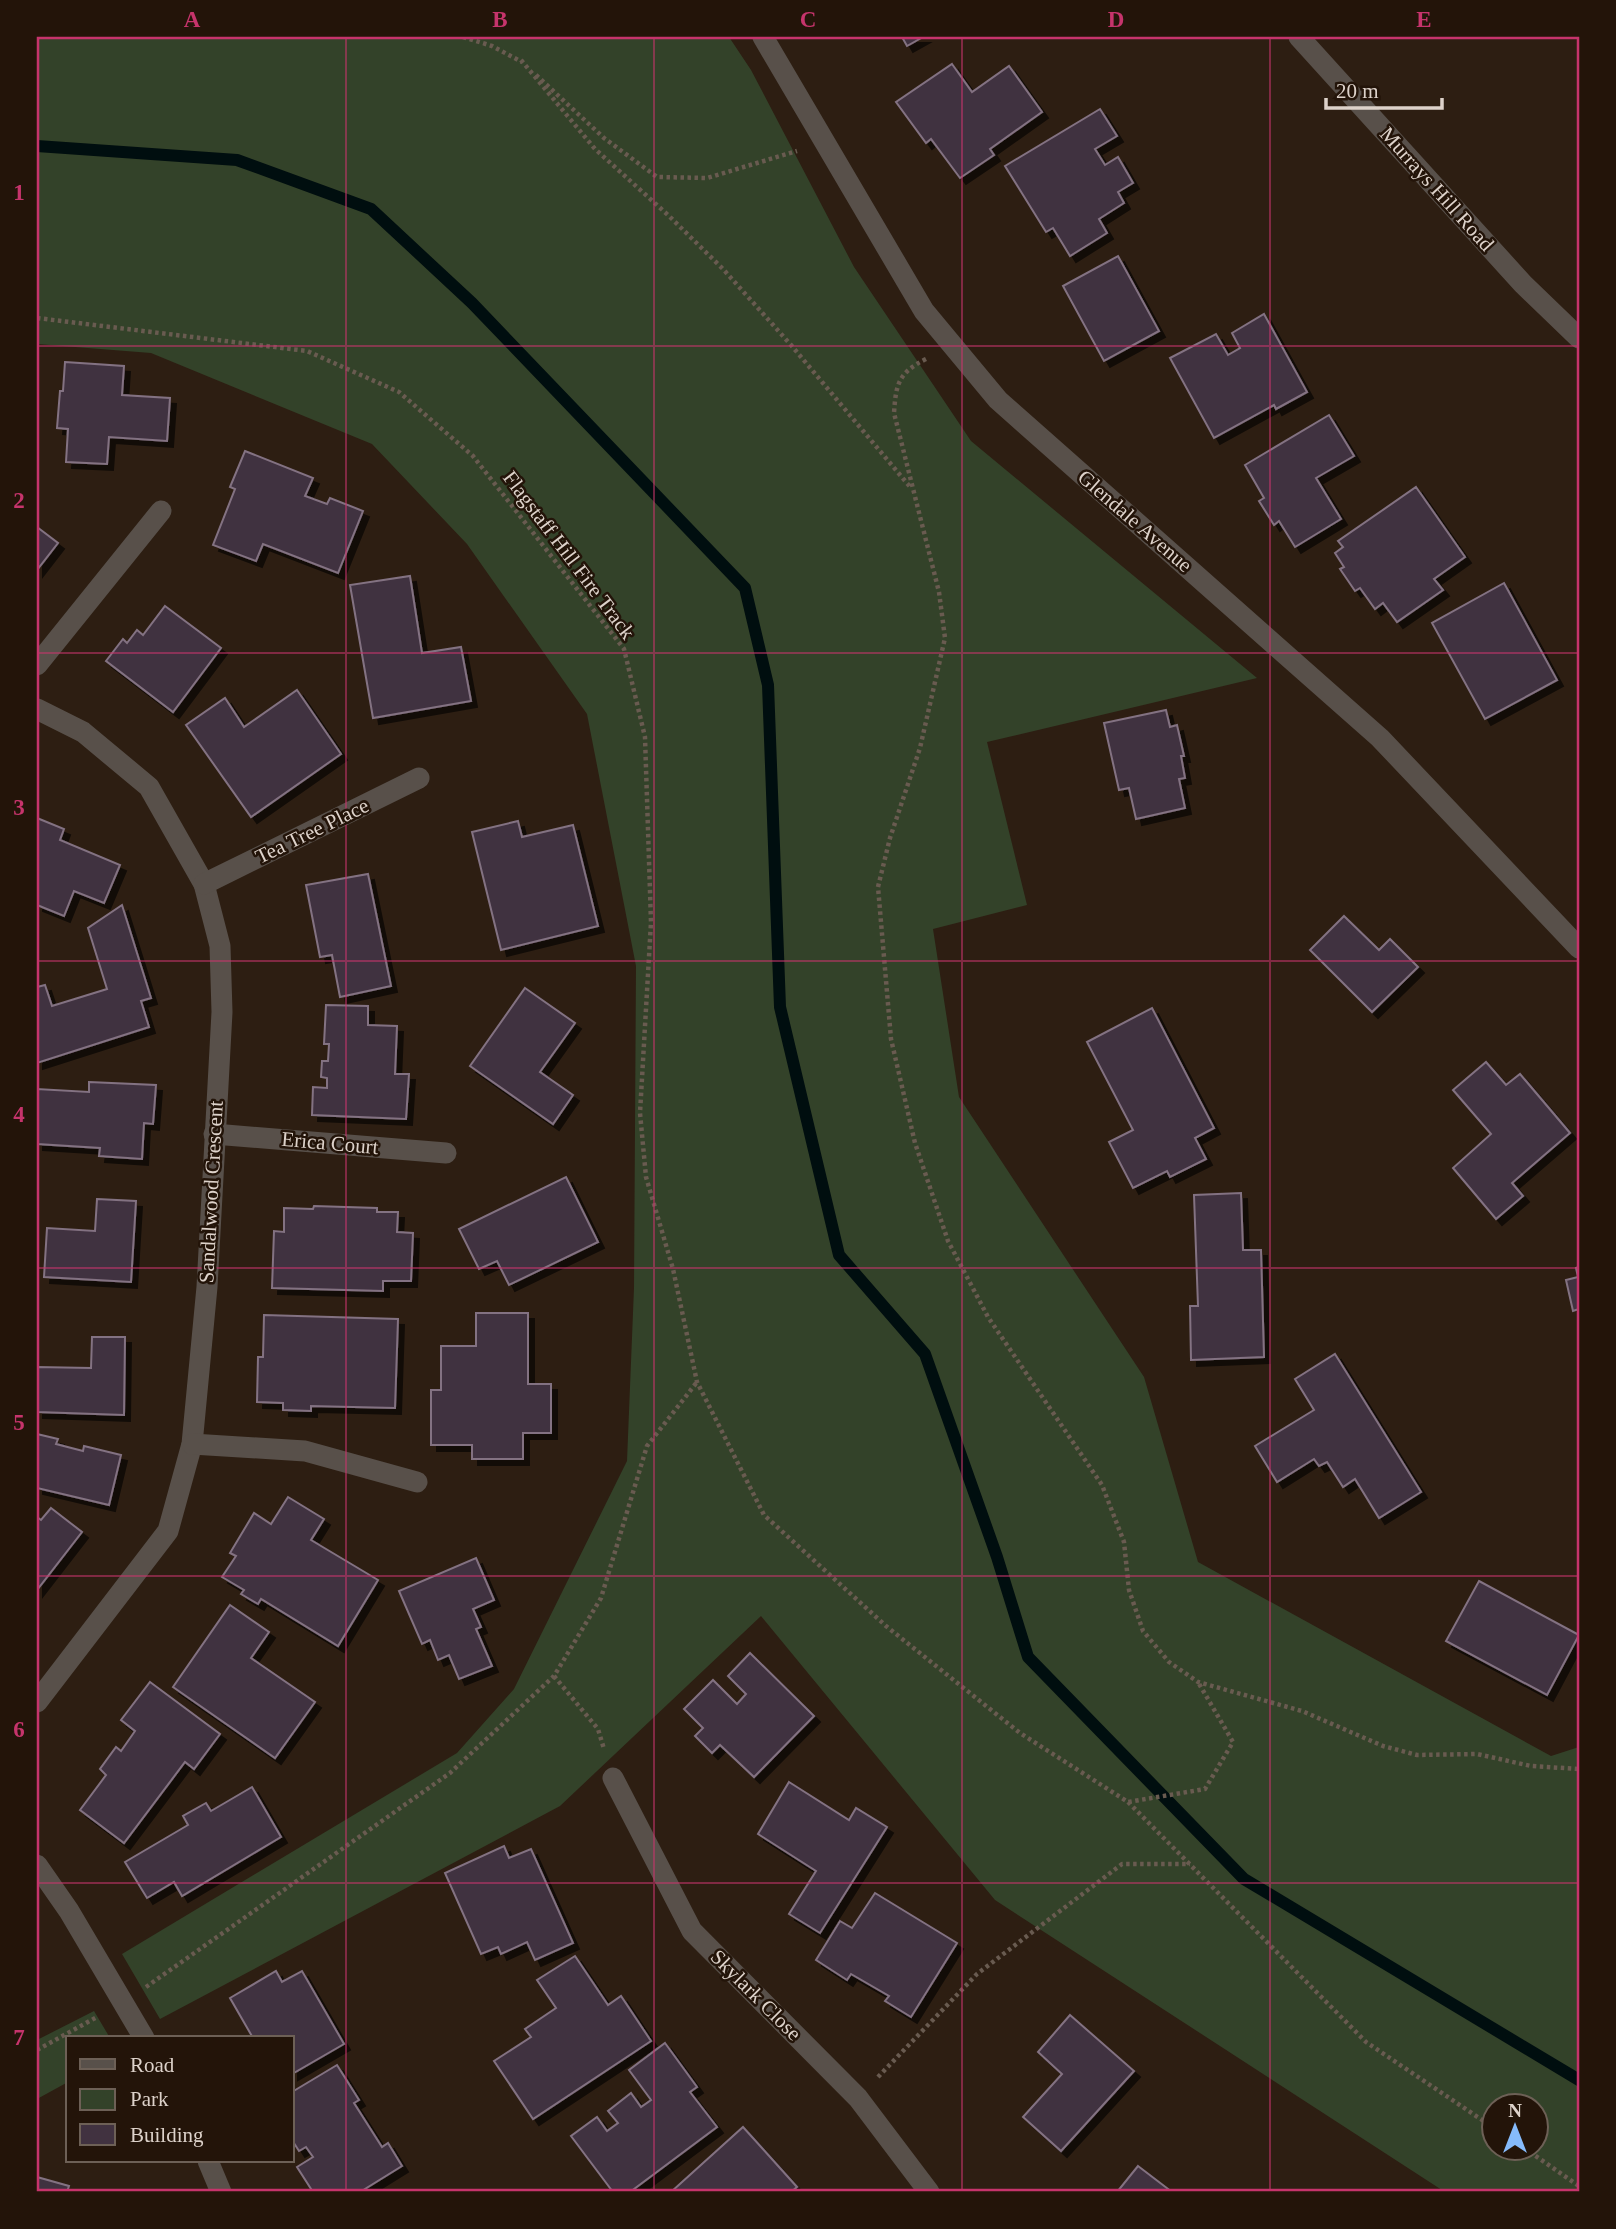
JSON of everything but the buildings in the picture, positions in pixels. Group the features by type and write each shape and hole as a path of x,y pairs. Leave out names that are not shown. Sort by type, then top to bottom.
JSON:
{"street":[{"name":"Glendale Avenue","path":"763,37 923,311 998,400 1380,737 1579,948"},
{"name":"Murrays Hill Road","path":"1299,37 1523,284 1579,338"},
{"path":"37,665 161,510"},
{"name":"Sandalwood Crescent","path":"37,709 83,732 149,786 204,884 220,946 222,1012 206,1287 192,1444 168,1531 37,1702"},
{"name":"Tea Tree Place","path":"204,884 419,778"},
{"name":"Erica Court","path":"214,1134 446,1153"},
{"path":"192,1444 305,1451 416,1482"},
{"name":"Skylark Close","path":"613,1778 692,1931 858,2098 929,2192"},
{"path":"37,1865 69,1911 143,2036"},
{"path":"208,2162 221,2192"}],"path":[{"path":"463,37 492,46 521,60 604,138 657,177 707,178 825,142"},
{"path":"521,60 595,149 723,269 791,345 914,492"},
{"name":"Flagstaff Hill Fire Track","path":"37,318 307,351 399,393 473,456 624,649 646,750 651,922 640,1113 646,1177 673,1269 697,1382 764,1515 886,1626 1020,1733 1128,1802 1366,2042 1480,2119"},
{"path":"953,346 912,366 895,386 894,413 939,592 945,638 920,748 890,838 878,887 891,1039 915,1143 948,1241 988,1317 1102,1485 1125,1542 1129,1590 1143,1631 1168,1662 1198,1682 1302,1711 1383,1745 1417,1755 1477,1754 1531,1766 1579,1769"},
{"path":"37,2050 123,2003 450,1773 554,1676 601,1598 647,1446 697,1382"},
{"path":"554,1676 598,1729 613,1778"},
{"path":"1128,1802 1205,1789 1233,1742 1198,1682"},
{"path":"858,2098 977,1974 1122,1864 1190,1864"},
{"path":"1544,2162 1579,2186"}],"green space":[{"path":"37,37 729,37 751,70 854,267 971,441 1257,678 987,742 1027,905 933,929 959,1097 1144,1377 1198,1562 1551,1756 1579,1747 1579,2192 1445,2192 995,1900 761,1616 560,1806 160,2019 122,1954 457,1753 514,1689 627,1461 634,1288 636,966 587,714 467,544 372,444 151,353 37,344"},
{"path":"94,2011 109,2036 66,2036 66,2083 37,2099 37,2040"}],"waterway":[{"path":"37,146 237,160 371,209 472,303 745,588 768,685 780,1007 839,1255 925,1354 997,1557 1028,1657 1244,1879 1579,2080"}]}
